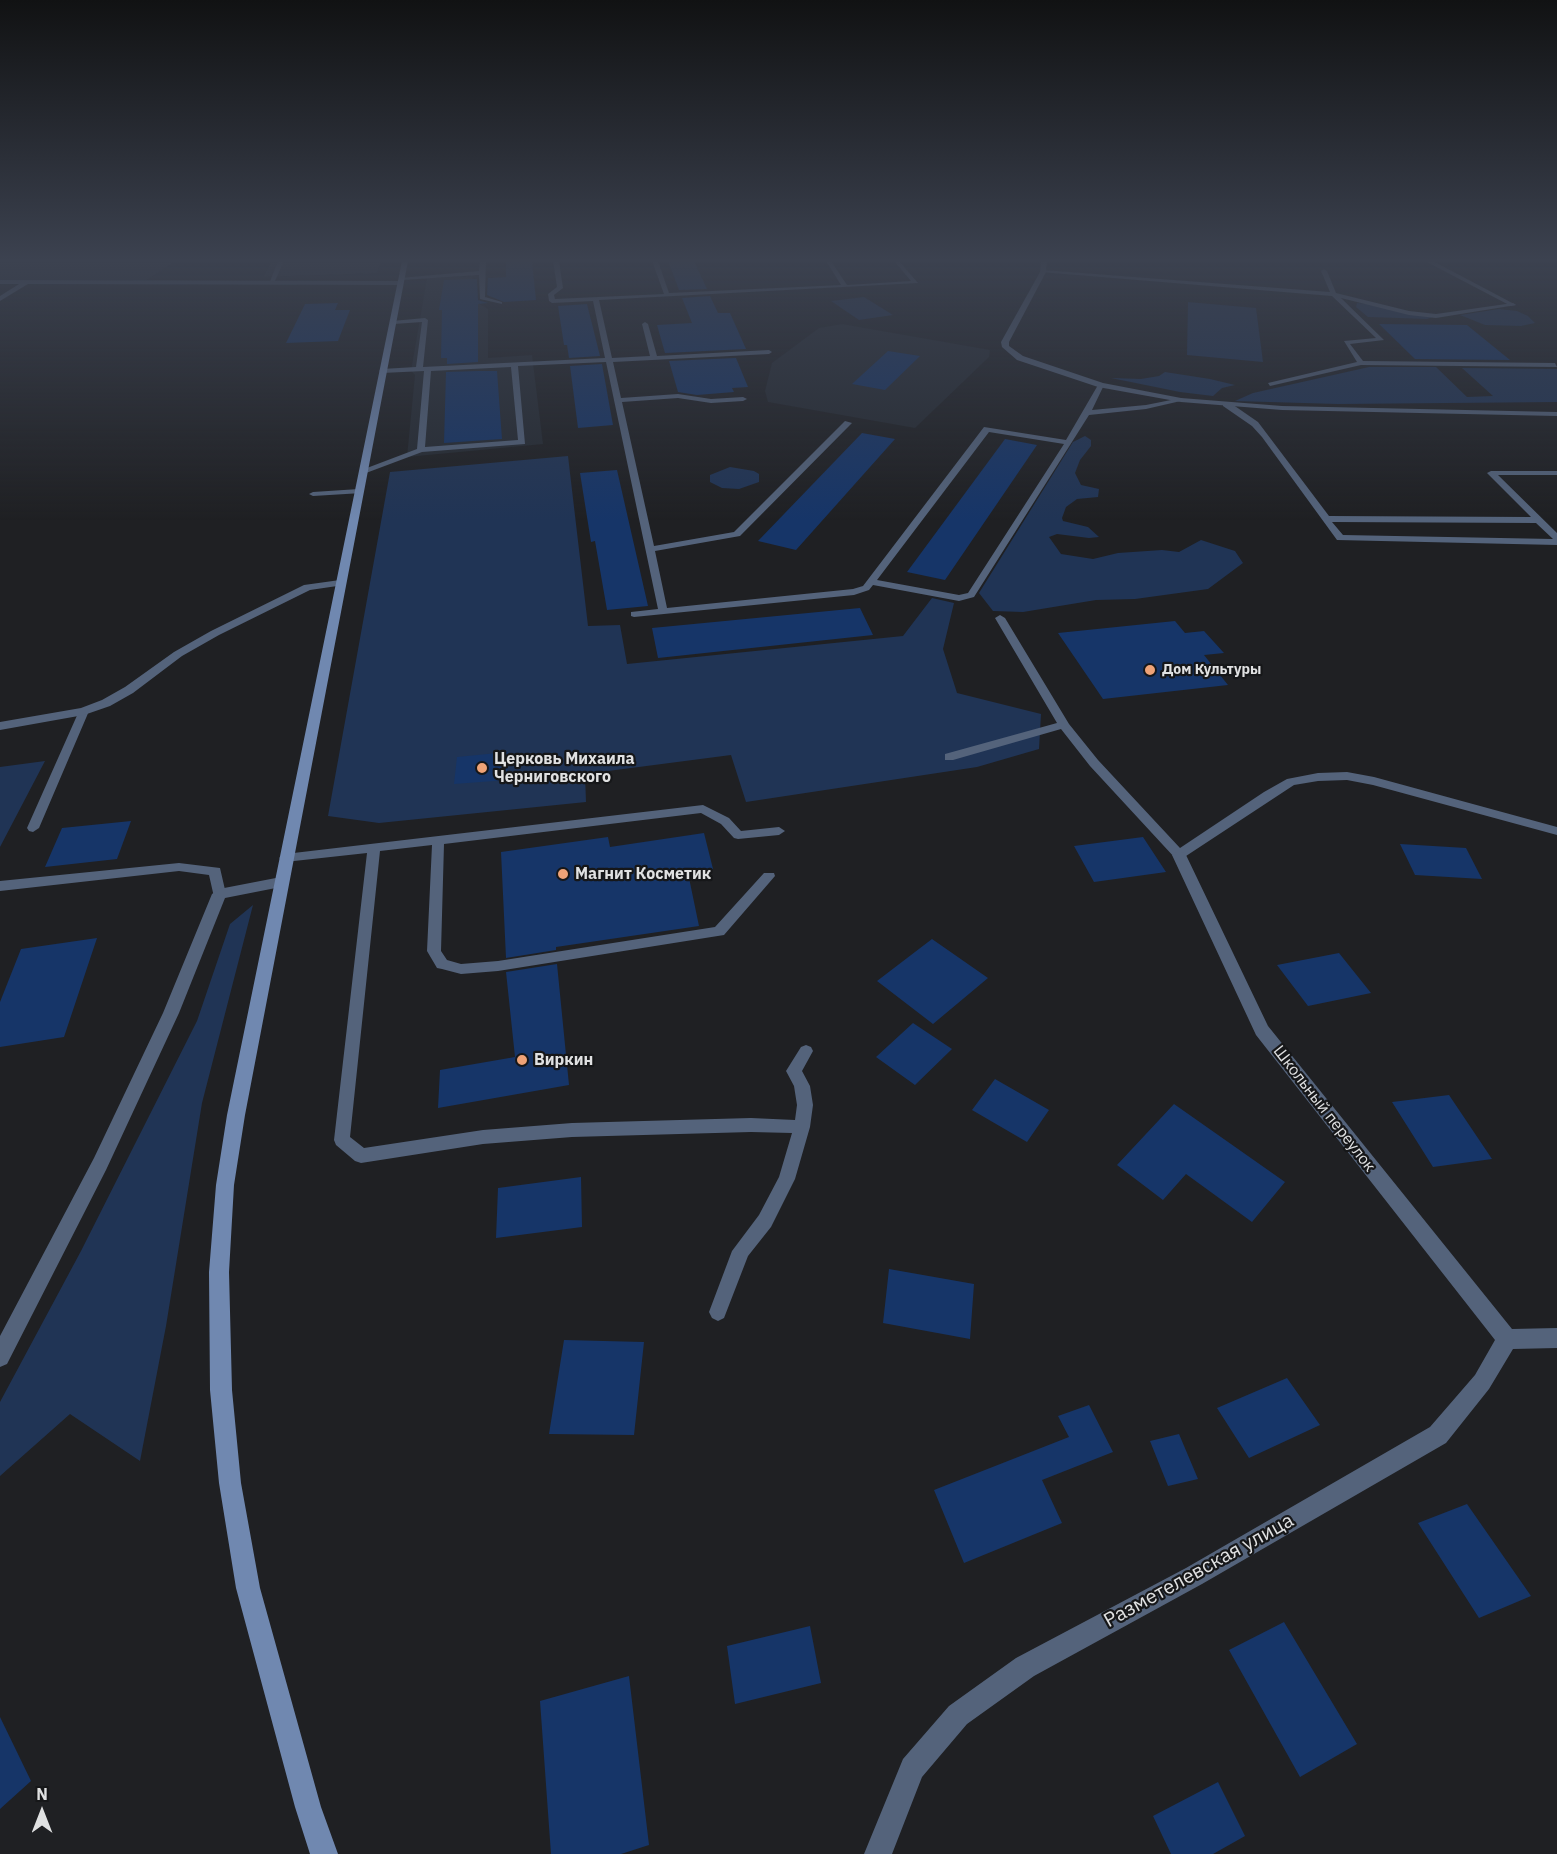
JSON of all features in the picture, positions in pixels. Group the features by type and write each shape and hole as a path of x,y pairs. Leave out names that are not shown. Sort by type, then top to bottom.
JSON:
{"main road":[{"path":"324,1854 308,1807 248,1588 230,1483 221,1390 219,1272 225,1185 238,1103 388,348"}],"street":[{"path":"1007,348 1020,358 1101,385 1181,400 1282,408 1557,414"},
{"path":"0,726 84,711 129,690 178,654 215,633 308,587 340,582"},
{"name":"Школьный переулок","path":"1179,855 1262,1030 1507,1340"},
{"path":"0,1357 100,1164 171,1013 219,894 281,882"},
{"path":"1507,1340 1557,1338"},
{"name":"Разметелевская улица","path":"879,1854 912,1768 958,1715 1025,1666 1194,1576 1438,1435 1482,1382 1507,1340"}],"lane":[{"path":"421,450 424,348"},
{"path":"606,348 652,549 663,611"},
{"path":"651,348 654,357"},
{"path":"1350,348 1361,363"},
{"path":"382,371 608,358 769,352"},
{"path":"1270,384 1361,363 1555,364"},
{"path":"363,471 421,450 522,442 514,364"},
{"path":"873,582 959,598 971,595 1087,413 1101,385"},
{"path":"618,400 678,396 711,401 743,399"},
{"path":"1087,413 1146,407 1181,400"},
{"path":"1226,404 1255,424 1340,538 1557,540"},
{"path":"652,549 737,534 848,423"},
{"path":"634,614 854,592 866,588 873,582 879,568 987,429 1067,442"},
{"path":"1557,473 1491,473 1557,540"},
{"path":"314,494 359,491"},
{"path":"1326,519 1539,520"},
{"path":"1000,618 1064,725 1094,762 1179,855 1291,782 1318,777 1347,776 1374,781 1557,831"},
{"path":"33,828 84,711"},
{"path":"949,757 1064,725"},
{"path":"285,858 703,809 725,821 738,835 779,831"},
{"path":"438,840 434,951 442,964 461,969 498,966 719,931 768,876"},
{"path":"374,847 342,1140 361,1156 483,1137 572,1130 751,1125 802,1127"},
{"path":"0,886 179,867 215,872 219,894"},
{"path":"718,1312 741,1251 765,1221 787,1179 802,1127 805,1105 802,1086 794,1071 806,1051"}],"shaded area":[{"path":"415,348 488,348 488,358 532,355 543,444 407,457 415,375 411,371"},
{"path":"793,348 976,348 990,350 989,357 915,428 768,402 765,391 772,363"},
{"path":"1187,348 1261,348 1263,362 1187,355"},
{"path":"1369,367 1436,367 1467,397 1493,396 1462,368 1557,369 1557,402 1338,404 1235,401 1253,393"},
{"path":"1165,372 1235,385 1222,388 1213,396 1111,378 1141,379 1159,376"},
{"path":"1085,436 1091,440 1091,446 1080,460 1075,473 1081,485 1099,489 1098,497 1077,499 1066,507 1062,518 1063,521 1088,527 1099,537 1057,534 1049,537 1061,554 1093,559 1118,553 1162,550 1179,552 1201,540 1235,551 1243,563 1208,589 1135,599 1096,600 1023,612 993,611 979,593 1073,442"},
{"path":"568,456 588,626 620,625 627,664 903,636 932,598 954,603 943,649 957,693 1041,714 1039,749 977,767 746,802 731,755 585,774 586,802 379,823 328,816 390,472"},
{"path":"730,467 754,471 759,474 759,482 739,489 722,488 710,482 710,475"},
{"path":"45,761 0,847 0,767"},
{"path":"253,905 202,1103 166,1326 140,1461 70,1414 0,1476 0,1402 81,1251 197,1021 230,924"}],"building":[{"path":"441,348 478,348 478,362 447,364 447,358 441,358"},
{"path":"567,348 598,348 600,356 569,358"},
{"path":"663,348 746,349 665,353"},
{"path":"1403,348 1495,348 1510,360 1415,359"},
{"path":"888,351 920,356 885,390 852,384"},
{"path":"736,358 748,387 732,388 734,392 697,395 678,392 669,361"},
{"path":"602,364 613,425 578,428 570,366"},
{"path":"497,371 502,439 444,443 446,372"},
{"path":"862,433 895,439 796,550 758,541"},
{"path":"1005,439 1037,445 945,580 907,572"},
{"path":"617,470 648,606 607,610 595,541 591,542 580,473"},
{"path":"860,608 873,635 658,658 652,628"},
{"name":"Дом Культуры","path":"1175,621 1185,633 1204,631 1224,653 1204,655 1228,685 1103,699 1058,633"},
{"name":"Церковь Михаила Черниговского","path":"508,752 507,780 454,784 457,757"},
{"path":"131,821 117,859 45,867 62,828"},
{"path":"704,833 713,869 688,873 699,926 556,947 556,950 506,958 501,852 608,837 610,847"},
{"path":"1143,837 1166,872 1094,882 1074,846"},
{"path":"1400,844 1466,848 1482,879 1415,875"},
{"path":"97,938 64,1037 0,1047 0,1002 21,949"},
{"path":"932,939 988,978 933,1024 877,981"},
{"path":"1339,953 1371,993 1308,1006 1277,965"},
{"path":"557,964 569,1085 438,1108 440,1070 515,1057 506,972"},
{"path":"913,1023 952,1049 915,1085 876,1057"},
{"path":"995,1079 1049,1110 1027,1142 972,1110"},
{"path":"1449,1095 1492,1159 1433,1167 1392,1102"},
{"path":"1174,1104 1285,1182 1252,1222 1186,1174 1163,1200 1117,1165"},
{"path":"581,1177 582,1227 496,1238 498,1188"},
{"path":"889,1269 974,1284 970,1339 883,1323"},
{"path":"564,1340 644,1342 634,1435 549,1434"},
{"path":"1287,1378 1320,1425 1249,1458 1217,1408"},
{"path":"1089,1405 1113,1452 1042,1480 1062,1523 964,1563 934,1490 1069,1437 1058,1416"},
{"path":"1179,1434 1198,1479 1168,1486 1150,1441"},
{"path":"1467,1504 1531,1596 1479,1618 1418,1523"},
{"path":"1284,1622 1357,1744 1300,1777 1229,1650"},
{"path":"810,1626 821,1683 735,1704 727,1646"},
{"path":"629,1676 649,1845 621,1854 551,1854 540,1701"},
{"path":"0,1717 31,1781 0,1809"},
{"path":"1218,1782 1245,1836 1213,1854 1171,1854 1153,1816"}],"place":[{"name":"Дом Культуры","path":"1150,670"},
{"name":"Церковь Михаила Черниговского","path":"482,768"},
{"name":"Магнит Косметик","path":"563,874"},
{"name":"Виркин","path":"522,1060"}]}
